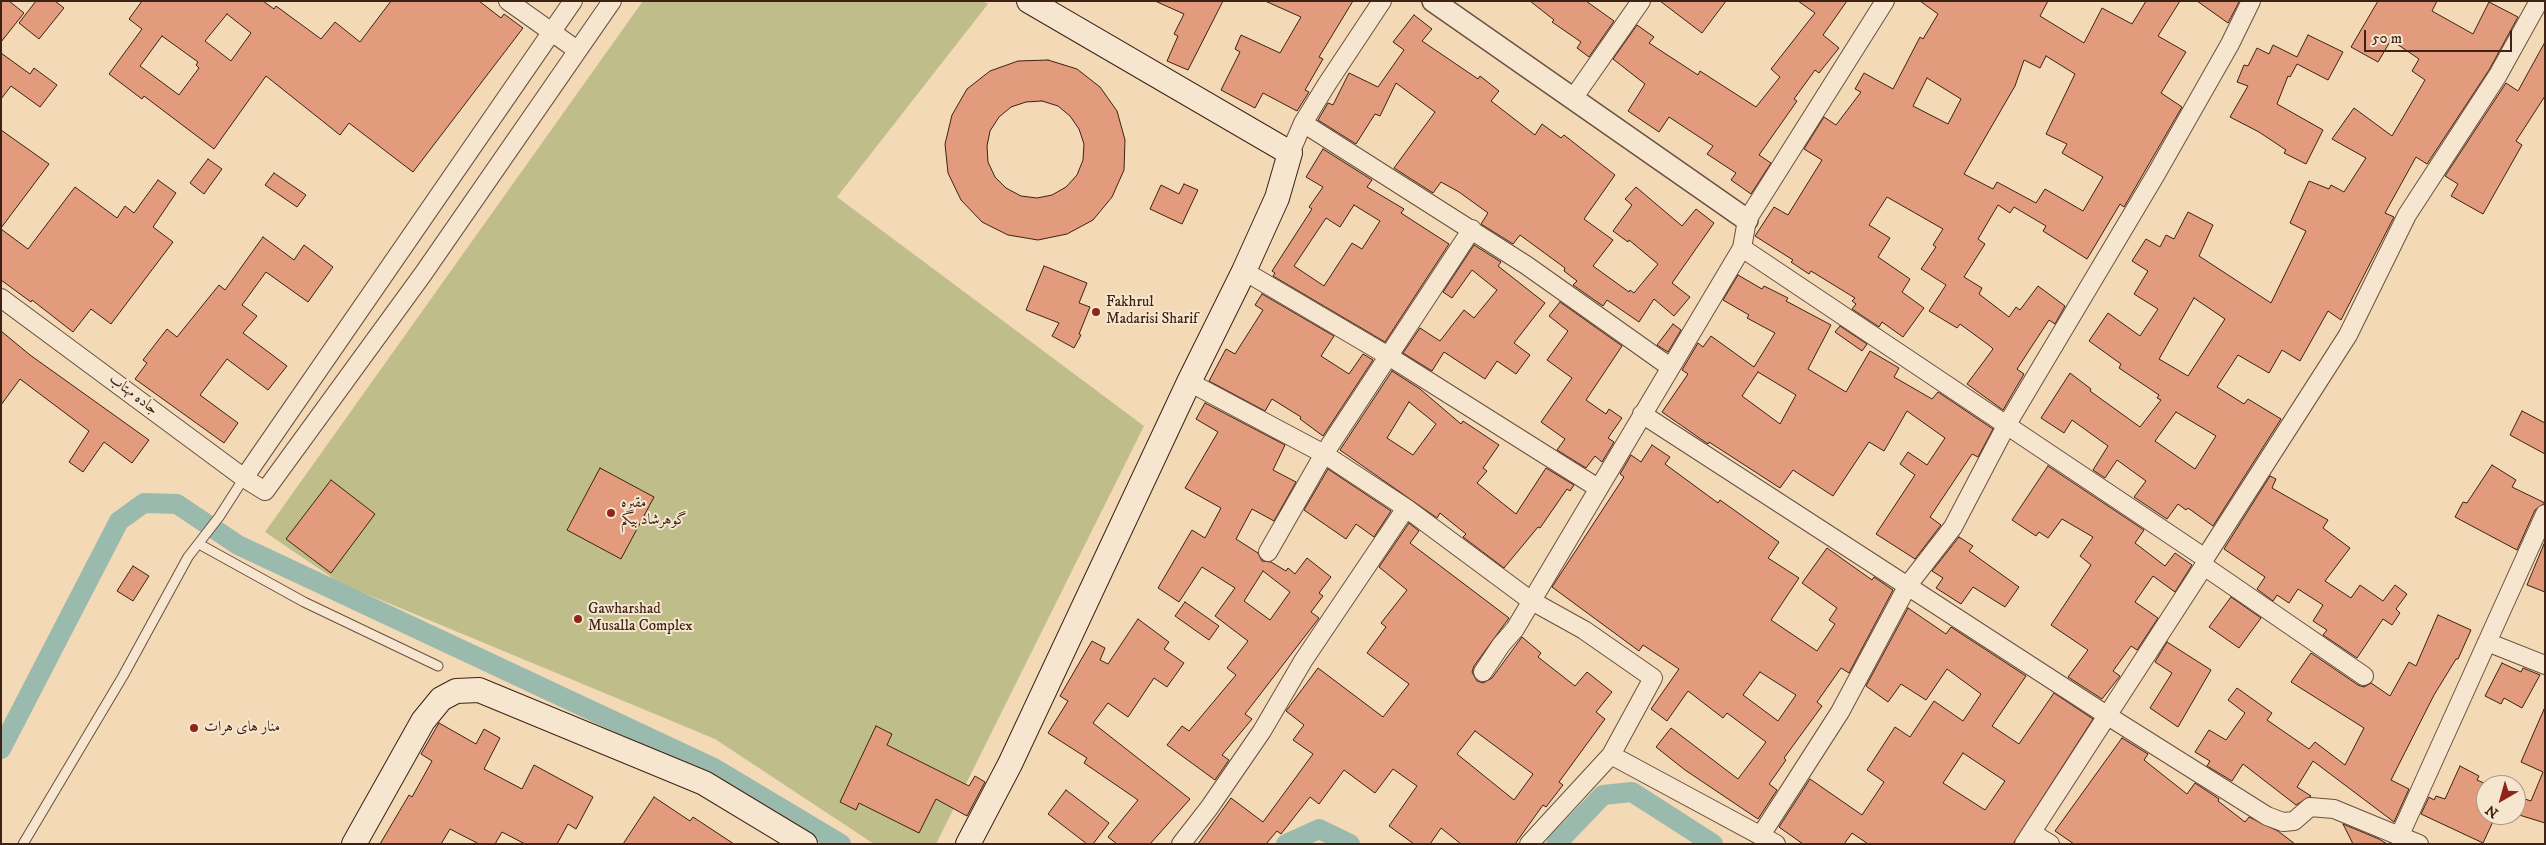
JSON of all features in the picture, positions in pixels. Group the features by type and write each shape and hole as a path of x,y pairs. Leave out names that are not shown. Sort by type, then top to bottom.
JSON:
{"main road":[{"path":"968,844 1010,764 1188,382 1244,271 1278,198 1290,153 1029,1"},
{"path":"354,844 423,722 441,699 456,691 479,690 704,783 805,844"}],"street":[{"path":"508,1 577,50 612,1"},
{"path":"244,478 574,1"},
{"path":"1290,153 1304,123 1382,1"},
{"path":"1433,1 1574,97 1747,220"},
{"path":"1574,97 1641,1"},
{"path":"1484,672 1501,645 1515,629 1530,600 1742,248 1747,220 1885,1"},
{"path":"1611,755 1768,839 1840,712 1908,585 1953,527 2006,426 2169,151 2230,44 2251,1"},
{"path":"2050,844 2028,838 2108,716 2348,335 2406,214 2498,75 2539,1"},
{"name":"جاده مهتاب","path":"1,298 244,478 265,491 423,274 577,50"},
{"path":"1304,123 1526,264 1670,368"},
{"path":"1268,552 1324,454 1390,357 1472,230"},
{"path":"1742,248 2205,562 2364,676"},
{"path":"1244,271 1390,357 1598,488"},
{"path":"1188,382 1324,454 1406,508 1530,600 1584,630 1653,678 1611,755 1529,844"},
{"path":"1642,414 2108,716 2267,816 2283,822 2294,821 2310,807 2318,806 2334,809 2419,844"},
{"path":"1181,844 1209,808 1262,731 1304,661 1406,508"},
{"path":"2400,837 2545,514"},
{"path":"2487,642 2545,665"}],"lane":[{"path":"23,844 123,676 188,557 219,517 244,478"},
{"path":"199,544 304,602 438,666"}],"shaded area":[{"path":"643,1 983,1 988,4 837,197 1144,426 936,844 874,844 715,739 340,583 265,532"}],"building":[{"path":"1,1 9,1 24,13 1,42"},
{"path":"36,1 55,1 64,8 39,39 19,23"},
{"path":"142,1 263,1 274,9 276,6 321,39 335,22 360,42 391,1 479,1 501,18 504,14 523,28 413,172 349,123 340,135 266,76 214,149 144,96 142,99 109,74 142,29 129,19","holes":["227,14 251,33 231,61 205,41","162,36 198,62 196,65 199,68 179,95 140,66"]},
{"path":"1155,1 1223,1 1188,70 1167,61 1178,36 1174,34 1184,14"},
{"path":"1265,1 1353,1 1319,57 1323,59 1305,90 1309,92 1297,111 1263,93 1255,108 1221,90 1240,52 1235,49 1241,35 1280,53 1301,17"},
{"path":"1530,1 1586,1 1614,21 1589,57 1577,48 1581,42 1552,22 1554,20"},
{"path":"1660,1 1726,1 1702,33"},
{"path":"1798,1 1847,1 1823,35 1839,48 1819,73 1815,70 1794,99 1797,101 1759,155 1771,163 1751,194 1731,180 1736,173 1707,154 1713,146 1669,117 1659,132 1628,111 1645,84 1613,59 1637,25 1654,37 1649,43 1698,75 1700,71 1756,107 1780,77 1771,69 1815,13"},
{"path":"1920,1 2048,1 2040,16 2084,43 2102,8 2132,24 2146,1 2180,1 2158,36 2186,52 2161,93 2182,107 2124,207 2120,204 2087,259 2043,231 2046,226 2014,207 2010,213 1998,205 1978,239 1985,244 1964,277 1982,288 1979,294 2009,317 2016,307 2020,310 2038,286 2065,306 2055,324 2049,320 2017,369 2024,374 2003,410 1967,384 1993,349 1960,324 1957,328 1929,311 1946,285 1921,269 1936,247 1933,245 1943,229 1887,197 1869,225 1890,238 1878,257 1910,279 1902,292 1924,308 1903,337 1882,322 1879,327 1852,309 1856,304 1852,301 1855,298 1811,271 1809,274 1791,262 1793,260 1755,236 1774,207 1788,215 1822,160 1804,149 1824,117 1836,125 1861,92 1855,89 1864,73 1893,89 1920,37 1923,39 1938,14","holes":["2046,56 2075,74 2046,134 2067,144 2062,153 2103,177 2083,211 2045,189 2036,203 1997,182 1993,189 1964,174 2015,86 2024,60 2040,68","1927,78 1961,99 1948,124 1913,106"]},
{"path":"2197,1 2237,1 2239,2 2228,23"},
{"path":"2378,1 2437,1 2432,11 2473,34 2489,2 2518,17 2489,70 2427,164 2416,157 2385,213 2394,217 2341,320 2328,311 2300,361 2282,350 2269,373 2238,355 2217,387 2244,404 2248,399 2281,419 2213,526 2188,508 2186,510 2178,504 2167,519 2134,497 2146,481 2117,460 2105,478 2093,470 2108,446 2072,420 2064,433 2041,418 2070,373 2091,389 2090,391 2140,427 2161,400 2157,398 2159,395 2119,368 2121,364 2089,341 2108,313 2140,336 2158,309 2134,294 2148,271 2132,261 2146,239 2160,247 2166,235 2174,239 2188,212 2213,225 2199,256 2271,303 2306,231 2290,223 2309,181 2329,189 2331,185 2344,192 2366,158 2332,139 2354,108 2392,136 2425,80 2412,71 2419,59 2391,40 2378,62 2351,47","holes":["2194,298 2225,319 2188,376 2159,359","2176,412 2216,436 2195,469 2155,441"]},
{"path":"1414,15 1432,29 1422,41 1478,79 1480,76 1499,91 1491,101 1535,135 1542,124 1561,138 1564,135 1615,175 1584,219 1613,240 1593,266 1629,292 1630,290 1634,293 1658,264 1629,240 1628,242 1613,231 1632,205 1625,199 1636,187 1682,226 1696,209 1714,223 1672,283 1690,297 1674,316 1654,299 1639,322 1607,300 1603,306 1573,285 1577,281 1564,271 1565,268 1520,235 1513,244 1481,224 1488,213 1459,192 1441,182 1433,193 1394,168 1435,112 1396,83 1380,116 1375,114 1356,144 1318,120 1328,103 1333,105 1349,73 1378,87 1404,50 1393,42"},
{"path":"2308,35 2343,52 2328,80 2297,64 2290,77 2288,76 2277,104 2323,130 2306,164 2284,153 2286,150 2259,132 2230,117 2248,86 2237,82 2244,65 2248,66 2257,48 2269,54 2273,45 2297,57"},
{"path":"2545,42 2545,96 2516,141 2522,145 2483,214 2451,196 2458,184 2445,176 2506,83 2518,91"},
{"path":"1,53 30,74 34,68 57,85 40,107 11,86 1,99"},
{"path":"1048,60 1077,69 1100,87 1117,111 1125,140 1124,170 1112,197 1093,220 1067,234 1038,240 1008,235 982,222 961,200 948,173 945,144 952,115 967,89 990,71 1018,61","holes":["1042,101 1058,106 1070,116 1079,129 1084,144 1083,160 1077,175 1066,187 1052,195 1037,198 1021,196 1006,188 995,177 988,162 987,146 990,131 999,117 1011,107 1026,102"]},
{"path":"1,130 49,164 1,228"},
{"path":"1323,149 1372,180 1367,187 1404,209 1401,213 1449,244 1385,342 1273,276 1275,273 1272,271 1312,209 1309,207 1323,187 1306,177","holes":["1354,205 1380,221 1362,249 1352,243 1324,286 1294,266 1326,218 1340,227"]},
{"path":"208,159 222,169 204,194 190,183"},
{"path":"274,173 306,195 297,207 265,185"},
{"path":"158,180 176,193 153,227 173,242 111,324 91,309 73,332 32,300 31,302 1,280 1,229 28,249 75,187 117,218 125,206 134,213"},
{"path":"1184,184 1198,190 1182,224 1150,209 1161,185 1179,194"},
{"path":"263,237 294,260 304,245 333,267 308,302 266,272 242,305 257,316 243,333 287,366 268,390 227,359 200,395 238,423 224,443 135,379 147,363 143,360 167,329 177,337 219,285 225,290"},
{"path":"1474,245 1501,262 1498,266 1545,303 1514,343 1530,355 1516,374 1497,361 1485,379 1444,352 1432,371 1403,353 1420,328 1440,341 1464,310 1474,318 1497,290 1472,270 1452,298 1443,292"},
{"path":"1044,266 1087,283 1079,303 1090,307 1079,334 1081,335 1074,348 1052,336 1059,323 1026,310"},
{"path":"1738,275 1762,289 1764,286 1788,298 1786,301 1831,325 1808,369 1846,392 1870,351 1899,368 1894,377 1932,399 1938,392 1993,429 1978,457 1972,454 1930,517 1941,525 1915,559 1876,534 1915,475 1900,464 1908,452 1927,465 1945,438 1907,411 1884,451 1869,442 1833,496 1793,470 1780,488 1709,442 1708,444 1662,412 1688,374 1682,370 1698,343 1703,347 1711,336 1754,367 1775,333 1747,318 1749,315 1723,300","holes":["1758,372 1796,395 1780,424 1742,396"]},
{"path":"1262,294 1334,336 1321,356 1349,374 1363,354 1373,360 1323,436 1300,419 1301,417 1272,399 1265,411 1209,381 1226,349 1235,354 1263,310 1255,305"},
{"path":"1560,302 1622,346 1586,400 1606,414 1609,409 1622,418 1608,438 1614,442 1602,462 1595,456 1586,468 1557,450 1565,439 1541,422 1572,378 1547,360 1568,331 1549,316"},
{"path":"1673,324 1681,330 1668,352 1657,345"},
{"path":"1840,326 1867,344 1862,351 1835,332"},
{"path":"1,331 30,355 149,440 132,463 104,442 83,472 69,462 89,431 20,379 1,405"},
{"path":"1392,371 1420,389 1461,424 1463,421 1499,445 1483,468 1487,471 1477,483 1516,514 1546,468 1574,485 1570,491 1567,489 1540,528 1538,527 1504,568 1463,537 1466,534 1440,513 1437,518 1340,450","holes":["1409,402 1436,424 1413,455 1387,438"]},
{"path":"1205,403 1285,445 1273,470 1296,482 1274,521 1252,509 1236,539 1258,553 1262,561 1271,562 1286,571 1288,568 1295,574 1307,558 1331,577 1319,593 1323,596 1311,612 1319,618 1245,714 1252,719 1222,755 1229,760 1215,780 1167,745 1182,726 1189,731 1236,675 1227,668 1248,641 1215,616 1235,588 1202,567 1179,602 1158,588 1192,530 1205,538 1221,508 1185,488 1218,432 1196,419","holes":["1263,571 1290,592 1270,620 1244,601"]},
{"path":"2522,411 2545,423 2545,454 2510,435"},
{"path":"1652,445 1670,457 1665,464 1718,503 1720,500 1779,542 1768,558 1799,578 1771,620 1817,651 1835,624 1829,620 1837,608 1802,583 1827,548 1872,580 1874,577 1893,590 1849,673 1841,668 1817,702 1822,706 1784,758 1786,760 1769,784 1777,790 1758,819 1685,770 1656,747 1671,728 1738,779 1766,742 1727,713 1723,718 1688,691 1667,721 1651,709 1679,669 1643,645 1639,651 1552,587 1624,477 1620,474 1631,455 1641,462","holes":["1760,672 1796,695 1778,721 1743,695"]},
{"path":"2492,465 2516,480 2512,487 2545,503 2535,510 2517,550 2455,517 2463,502 2467,503"},
{"path":"2048,466 2144,530 2135,543 2165,566 2175,553 2192,565 2175,592 2153,576 2135,602 2158,618 2137,650 2131,646 2113,671 2120,676 2102,699 2068,677 2088,650 2051,625 2091,565 2080,556 2093,537 2062,519 2048,538 2039,532 2036,536 2012,520"},
{"name":"مقبره گوهرشاد بیگم","path":"600,468 654,497 621,559 567,530"},
{"path":"1328,469 1391,511 1374,537 1356,524 1346,539 1304,510"},
{"path":"2270,476 2276,479 2272,488 2328,520 2323,528 2350,548 2325,581 2351,598 2360,585 2383,601 2395,585 2407,594 2396,609 2400,613 2392,625 2383,619 2357,658 2323,635 2327,630 2313,621 2323,605 2298,589 2289,603 2277,595 2273,601 2257,589 2265,577 2224,549"},
{"path":"331,480 375,514 331,573 286,539"},
{"path":"1409,523 1419,531 1410,543 1509,618 1474,666 1472,672 1477,681 1483,683 1492,678 1522,637 1541,653 1538,657 1575,686 1587,672 1612,692 1596,712 1605,719 1559,782 1563,785 1546,807 1543,805 1515,844 1461,844 1441,828 1430,844 1414,844 1389,826 1417,786 1393,769 1375,793 1344,770 1319,804 1310,797 1281,834 1277,831 1266,844 1198,844 1231,798 1263,822 1313,754 1293,740 1304,725 1286,711 1318,668 1383,717 1409,684 1367,653 1386,627 1381,623 1407,590 1379,567","holes":["1475,731 1533,774 1514,800 1457,754"]},
{"path":"1959,537 1973,546 1969,551 2019,587 2005,607 1973,587 1961,604 1936,588 1943,578 1932,571"},
{"path":"2545,544 2545,592 2527,585"},
{"path":"133,566 149,576 133,601 117,591"},
{"path":"2231,597 2261,618 2239,648 2209,627"},
{"path":"1185,602 1219,626 1209,640 1175,616"},
{"path":"1908,608 1946,634 1951,627 2026,676 1992,726 2019,744 2054,693 2093,719 2013,844 1868,844 1852,833 1844,844 1803,844 1779,827 1810,779 1862,815 1884,782 1867,770 1895,727 1910,737 1934,701 1963,721 1981,694 1947,669 1926,700 1901,684 1888,702 1866,686","holes":["1963,753 2005,781 1985,810 1943,783"]},
{"path":"2438,615 2471,630 2458,659 2456,659 2434,695 2391,780 2409,789 2394,822 2313,761 2297,787 2311,796 2296,805 2243,764 2232,781 2207,766 2210,761 2195,752 2209,730 2226,740 2245,713 2228,700 2237,688 2272,713 2267,720 2309,749 2315,742 2345,765 2364,728 2291,682 2311,653 2358,685 2364,687 2371,683 2390,696 2409,662 2416,666"},
{"path":"1138,619 1169,642 1164,649 1184,663 1167,687 1154,678 1128,717 1108,703 1093,723 1190,799 1150,844 1117,844 1108,837 1138,800 1084,763 1087,758 1048,733 1068,701 1060,696 1092,641 1105,648 1100,660 1108,664"},
{"path":"2167,642 2211,670 2178,727 2150,708 2172,673 2155,662"},
{"path":"2502,663 2521,672 2523,668 2540,675 2522,708 2504,698 2501,704 2485,696"},
{"path":"2545,707 2545,823 2526,817 2526,799 2531,801 2543,772 2521,762"},
{"path":"439,723 476,744 484,729 500,738 484,769 522,789 534,765 593,797 576,829 568,824 557,844 525,844 502,832 495,844 479,844 450,829 441,844 380,844 409,795 412,797 432,761 421,754"},
{"path":"876,726 892,734 887,745 969,786 975,776 985,782 967,816 936,799 919,833 859,803 856,810 840,802"},
{"path":"2122,738 2148,754 2144,760 2187,794 2195,783 2219,799 2218,801 2245,822 2249,817 2278,831 2295,844 2074,844 2055,831"},
{"path":"2460,766 2477,775 2476,825 2491,825 2483,843 2421,814 2429,797 2434,800 2436,796 2445,799"},
{"path":"1066,790 1109,823 1093,844 1087,844 1048,814"},
{"path":"654,797 690,821 693,817 734,844 623,844"},
{"path":"2343,824 2379,839 2387,844 2353,844"}],"waterway":[{"path":"1,749 119,521 144,503 177,504 238,545 714,768 841,844"},
{"path":"1556,844 1603,795 1632,792 1713,844"},
{"path":"1286,844 1319,829 1350,844"}],"place":[{"name":"Fakhrul Madarisi Sharif","path":"1096,312"},
{"name":"مقبره گوهرشاد بیگم","path":"611,513"},
{"name":"Gawharshad Musalla Complex","path":"578,619"},
{"name":"منار های هرات","path":"194,728"}]}
